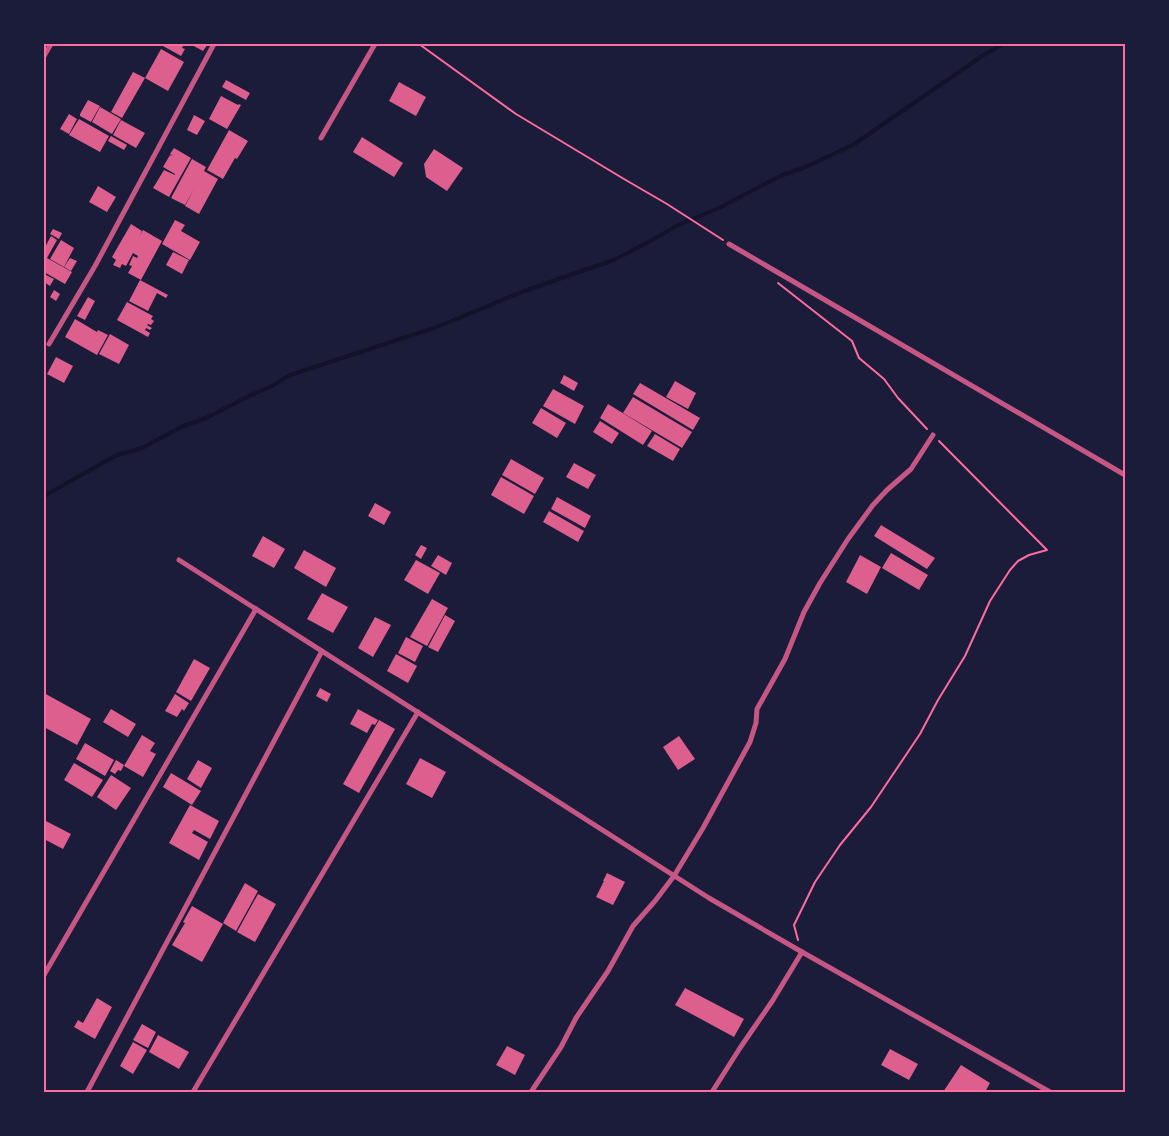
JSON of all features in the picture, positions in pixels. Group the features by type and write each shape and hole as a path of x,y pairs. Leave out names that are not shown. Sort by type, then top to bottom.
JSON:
{"street":[{"path":"44,56 51,44"},
{"path":"49,344 95,266 214,44"},
{"path":"321,138 375,44"},
{"path":"729,244 1125,475"},
{"path":"532,1092 576,1018 608,971 633,926 674,876 703,828 750,742 758,709 785,659 804,612 820,583 873,504 911,470 933,435"},
{"path":"179,560 709,898 1050,1092"},
{"path":"44,975 256,609"},
{"path":"87,1092 322,651"},
{"path":"193,1092 418,712"},
{"path":"712,1092 773,1000 802,952"}],"path":[{"path":"419,44 516,114 667,204 729,244"},
{"path":"773,279 852,341 859,358 884,379 898,398 933,435 1047,550 1029,555 1018,561 1010,570 990,601 965,656 920,734 871,807 840,845 815,882 794,925 802,952"}],"building":[{"path":"164,44 184,44 182,48 185,49 181,56 163,46"},
{"path":"190,44 208,44 203,51"},
{"path":"161,49 184,62 168,91 145,78"},
{"path":"133,72 145,78 122,118 111,112"},
{"path":"226,80 250,93 246,100 222,87"},
{"path":"399,82 426,97 416,116 389,101"},
{"path":"221,96 241,105 227,129 209,119"},
{"path":"88,100 100,106 91,122 80,116"},
{"path":"100,107 121,119 112,134 92,122"},
{"path":"69,114 77,119 69,134 60,129"},
{"path":"194,115 205,121 197,135 187,130"},
{"path":"79,119 109,136 100,152 69,135"},
{"path":"121,120 145,133 136,148 113,135"},
{"path":"229,130 248,141 237,159 235,158 223,179 207,170"},
{"path":"111,136 127,145 124,150 108,141"},
{"path":"362,137 403,163 394,177 353,152"},
{"path":"174,148 191,158 169,197 153,188 164,170 175,175 163,167 170,155 173,156 170,154"},
{"path":"434,149 463,168 447,191 426,177 424,164"},
{"path":"192,159 206,167 204,171 218,179 199,214 185,206 194,189 185,205 171,198"},
{"path":"98,186 116,197 107,212 89,202"},
{"path":"175,220 185,225 181,231 200,242 190,260 162,244"},
{"path":"131,224 142,231 139,237 143,230 162,241 141,280 128,273 132,266 129,265 133,256 137,258 138,256 133,253 126,266 122,264 120,268 113,265 116,260 112,257"},
{"path":"53,229 62,233 59,239 50,234"},
{"path":"51,236 57,240 47,258 72,272 65,284 44,272 44,249"},
{"path":"61,240 74,248 64,267 50,259"},
{"path":"173,252 189,260 182,274 166,265"},
{"path":"70,258 77,261 71,271 64,267"},
{"path":"44,274 54,279 50,286 44,282"},
{"path":"140,280 168,295 166,298 157,293 148,311 129,301"},
{"path":"54,290 60,294 56,301 50,297"},
{"path":"88,297 95,301 85,320 77,316"},
{"path":"127,302 153,316 151,319 154,321 151,325 147,325 152,328 150,330 146,328 145,330 150,333 148,337 117,320"},
{"path":"75,319 97,332 98,330 108,335 97,355 65,337"},
{"path":"110,334 129,345 119,364 99,354"},
{"path":"56,357 73,366 64,383 47,374"},
{"path":"564,375 578,383 574,391 560,383"},
{"path":"675,381 696,393 688,409 666,397"},
{"path":"640,383 700,418 693,430 633,394"},
{"path":"553,389 584,406 575,424 543,406"},
{"path":"633,397 692,432 682,448 623,413"},
{"path":"608,404 652,431 643,445 600,418"},
{"path":"541,408 566,423 557,438 532,423"},
{"path":"600,421 619,433 612,444 593,432"},
{"path":"655,434 680,449 673,461 647,446"},
{"path":"511,459 544,478 535,494 502,475"},
{"path":"574,463 596,475 588,489 566,477"},
{"path":"501,477 534,496 524,514 491,495"},
{"path":"557,497 591,516 585,528 551,509"},
{"path":"375,503 391,512 384,525 368,516"},
{"path":"549,511 584,531 578,542 543,522"},
{"path":"881,525 935,558 927,569 874,536"},
{"path":"263,536 285,549 274,568 252,556"},
{"path":"421,545 427,548 421,559 415,555"},
{"path":"304,550 336,568 326,587 294,568"},
{"path":"891,553 928,575 919,590 882,568"},
{"path":"438,555 452,563 446,575 431,566"},
{"path":"860,555 881,567 867,594 846,582"},
{"path":"416,560 440,573 428,594 404,580"},
{"path":"322,593 348,607 333,633 307,619"},
{"path":"432,599 448,608 427,646 410,637"},
{"path":"445,615 455,621 438,652 428,647"},
{"path":"375,617 391,625 373,657 358,648"},
{"path":"406,637 423,646 415,662 398,653"},
{"path":"396,654 417,666 408,683 387,671"},
{"path":"194,659 210,668 191,701 176,692"},
{"path":"320,688 331,694 327,702 316,696"},
{"path":"44,693 91,719 77,745 44,727"},
{"path":"175,694 189,703 177,717 165,711"},
{"path":"111,709 136,724 128,737 103,722"},
{"path":"358,709 378,720 375,725 372,724 367,733 350,724"},
{"path":"379,720 395,729 359,793 343,784"},
{"path":"142,735 155,743 150,751 156,754 143,777 124,766"},
{"path":"679,736 695,759 678,770 663,747"},
{"path":"85,743 114,760 105,776 76,759"},
{"path":"420,758 446,772 432,798 406,784"},
{"path":"116,760 124,765 121,771 118,770 115,774 110,771"},
{"path":"198,760 212,768 201,788 187,779"},
{"path":"74,763 103,780 92,797 64,780"},
{"path":"171,773 201,791 192,805 163,787"},
{"path":"111,775 131,788 116,810 97,797"},
{"path":"190,805 219,821 210,839 194,830 192,833 208,842 199,860 169,843"},
{"path":"44,820 71,834 63,849 44,839"},
{"path":"607,873 625,882 613,905 596,897"},
{"path":"245,883 258,891 236,931 223,923"},
{"path":"258,894 276,904 255,942 237,932"},
{"path":"192,906 223,924 202,962 172,945 185,923 183,922"},
{"path":"685,988 744,1019 734,1037 675,1005"},
{"path":"97,998 112,1007 95,1039 74,1027 78,1020 83,1023"},
{"path":"142,1024 156,1032 148,1048 133,1040"},
{"path":"158,1035 189,1052 179,1069 149,1052"},
{"path":"133,1042 147,1050 133,1074 120,1066"},
{"path":"507,1046 525,1055 515,1075 496,1065"},
{"path":"890,1049 918,1064 909,1080 881,1065"},
{"path":"961,1065 990,1083 985,1092 943,1092"}],"waterway":[{"path":"44,496 115,456 142,448 183,426 206,418 270,387 290,375 437,327 524,291 614,260 676,226 719,208 780,176 803,168 853,145 982,56 1003,44"}]}
